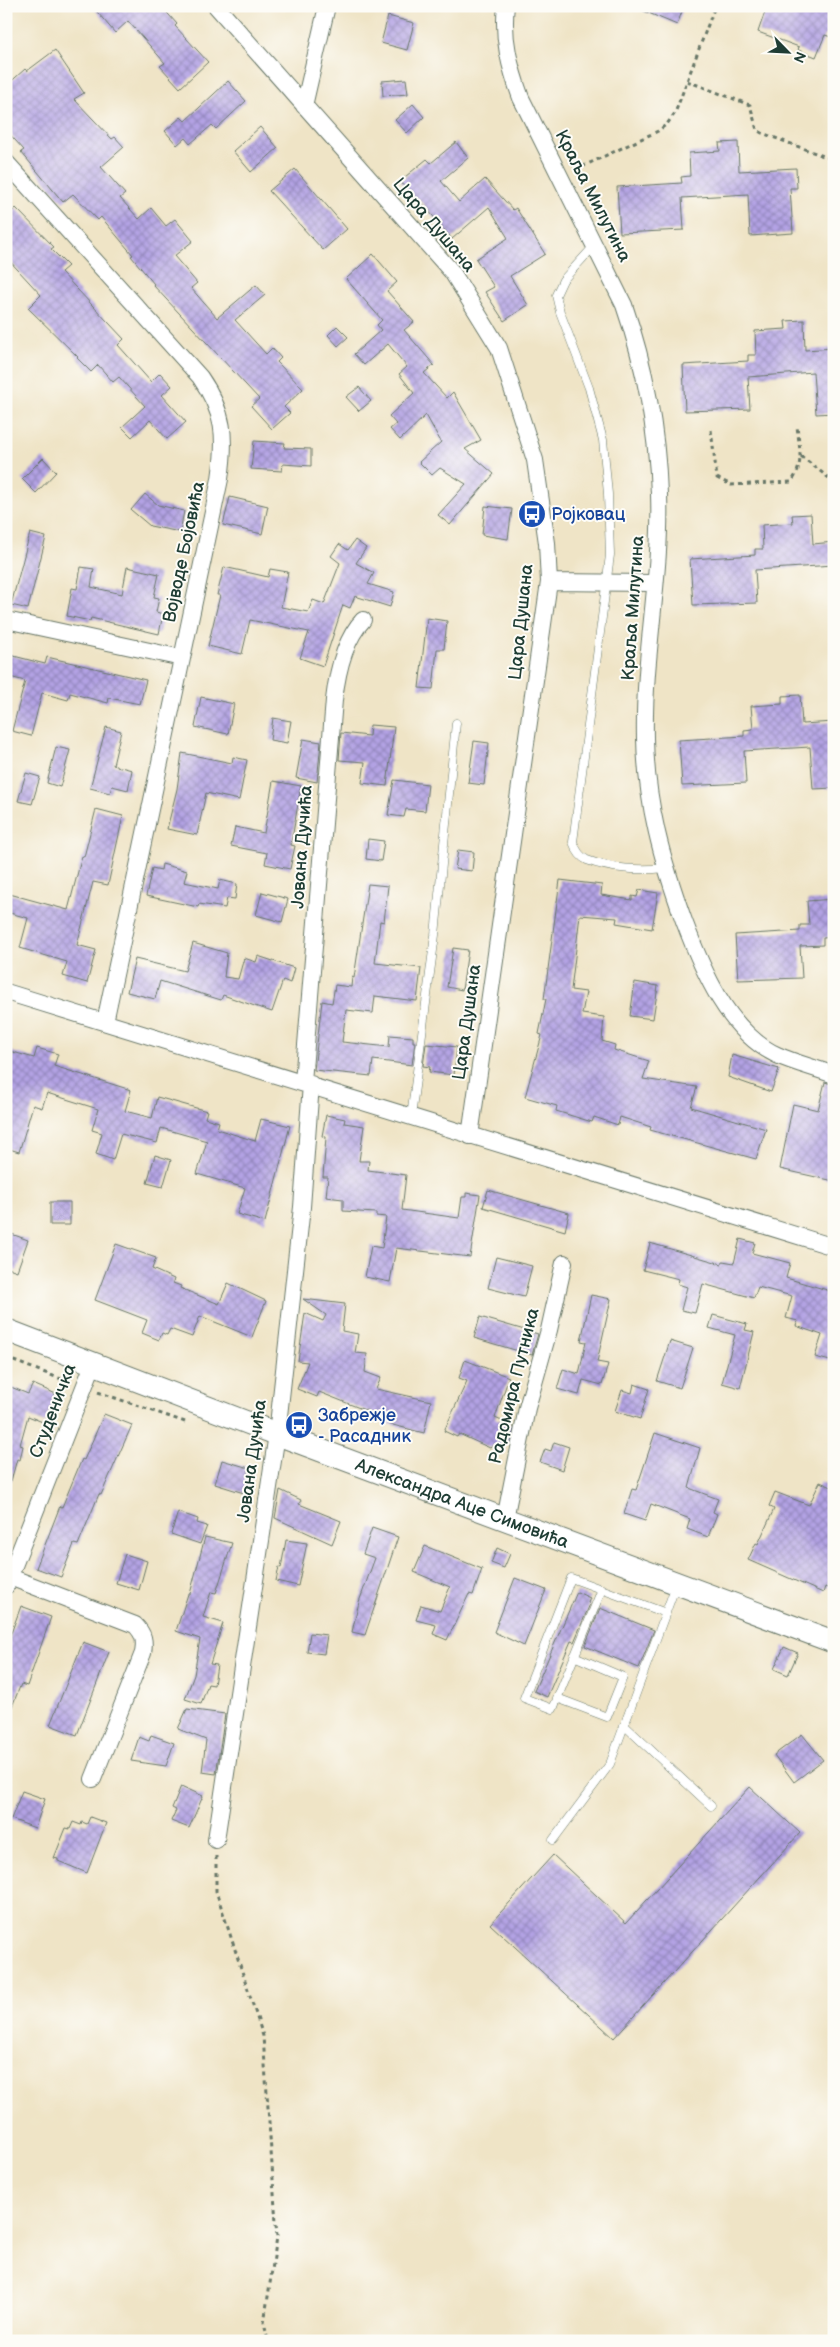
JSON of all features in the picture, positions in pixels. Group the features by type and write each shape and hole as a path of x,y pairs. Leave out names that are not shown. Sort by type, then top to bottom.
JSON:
{"street":[{"name":"Цара Душана","path":"216,6 452,272 499,348 535,460 547,543 549,582 470,1136"},
{"path":"304,106 327,6"},
{"name":"Краља Милутина","path":"506,6 505,33 513,77 521,98 624,305 635,338 656,433 659,494 645,735 652,814 665,868 692,943 721,1002 742,1030 776,1054 834,1074"},
{"name":"Војводе Бојовића","path":"6,162 200,377 212,395 222,419 225,445 220,479 105,1022"},
{"path":"549,582 654,583"},
{"path":"6,620 182,658"},
{"name":"Јована Дучића","path":"216,1840 277,1434 302,1207 307,1083 335,693 343,659 354,634 363,620"},
{"path":"6,992 307,1083 470,1136 834,1247"},
{"name":"Радомира Путника","path":"504,1519 527,1408 549,1330 564,1263"},
{"name":"Александра Аце Симовића","path":"6,1330 94,1362 277,1434 834,1642"},
{"name":"Студеничка","path":"8,1581 94,1362"},
{"path":"8,1581 135,1625 141,1631 145,1642 143,1653 93,1779"}],"lane":[{"path":"595,245 558,287 556,300 589,388 603,440 610,546 608,582 573,842 576,851 586,860 636,869 665,868"},
{"path":"411,1117 435,935 456,723"},
{"path":"602,1589 553,1709 524,1698 571,1578 602,1589 666,1613"},
{"path":"553,1840 610,1764 676,1583"},
{"path":"557,1698 607,1717 623,1677 574,1656"},
{"path":"624,1725 711,1806"}],"path":[{"path":"561,177 658,131 667,124 675,113 715,6"},
{"path":"687,81 750,106 758,130 762,133 834,160"},
{"path":"712,430 716,478 731,485 790,482 798,474 800,455 797,426"},
{"path":"800,455 834,482"},
{"path":"216,1840 216,1891 263,2036 277,2237 264,2323 268,2341"}],"building":[{"path":"92,6 161,6 177,24 175,26 208,62 180,88 160,66 165,63 128,21 115,33"},
{"path":"632,6 684,6 677,25"},
{"path":"767,6 826,6 834,9 834,38 825,35 816,57 798,50 799,47 758,32"},
{"path":"388,16 414,23 407,50 381,43"},
{"path":"55,50 84,93 74,99 112,139 115,137 124,147 101,167 125,194 120,198 139,219 151,208 166,226 175,219 193,241 174,256 197,283 191,288 217,318 256,285 265,295 235,320 266,354 272,348 281,358 277,362 303,389 284,407 290,413 272,429 251,406 259,399 153,285 131,256 133,255 101,217 98,220 73,194 63,202 21,152 24,150 6,130 6,86 25,69 27,71"},
{"path":"406,79 408,94 383,96 382,81"},
{"path":"228,81 246,101 216,129 212,125 190,144 185,138 177,145 165,131 181,117 185,121"},
{"path":"413,104 424,117 407,133 395,120"},
{"path":"260,127 278,148 251,172 233,151"},
{"path":"456,142 468,158 441,181 459,202 485,179 513,210 516,208 545,254 510,276 528,305 504,321 485,292 494,287 476,259 508,238 489,207 452,239 418,198 415,200 400,181 427,159 431,163"},
{"path":"738,142 739,171 796,168 797,188 790,188 793,233 750,236 748,194 682,198 684,230 620,233 617,187 682,183 681,177 690,176 689,153 720,151 719,143"},
{"path":"295,169 347,229 323,250 269,191"},
{"path":"16,208 54,247 51,249 68,266 61,272 124,339 118,345 151,382 160,373 172,386 162,395 186,422 167,439 150,420 132,437 122,427 145,406 119,377 113,382 98,365 91,372 28,308 41,295 6,257 6,217"},
{"path":"373,254 397,282 387,291 414,322 404,330 434,365 424,373 447,398 453,392 481,440 465,449 494,474 450,525 438,515 466,484 440,468 432,475 419,462 441,442 426,415 400,440 390,429 396,424 389,416 414,393 399,374 407,367 388,344 364,365 354,354 381,330 377,325 382,320 346,279"},
{"path":"804,320 805,350 834,348 834,413 816,414 813,372 748,377 750,409 685,411 683,365 748,361 748,355 756,355 755,331 786,329 785,321"},
{"path":"337,326 348,337 338,346 328,335"},
{"path":"359,387 371,401 359,411 346,397"},
{"path":"254,441 285,443 284,448 311,449 311,466 283,464 282,471 251,469"},
{"path":"43,458 56,472 36,493 22,479"},
{"path":"145,494 158,505 184,511 180,532 150,526 131,510"},
{"path":"230,497 268,506 262,534 223,525"},
{"path":"485,506 512,509 508,539 482,535"},
{"path":"811,514 813,544 834,542 834,565 755,570 757,603 693,605 690,559 755,555 755,549 763,549 762,525 793,523 792,515"},
{"path":"30,533 46,537 28,609 11,605"},
{"path":"355,540 366,548 356,563 374,573 368,584 394,592 390,607 355,596 350,608 343,605 323,666 300,658 309,632 250,620 242,654 208,646 220,595 217,595 224,567 268,577 270,569 288,572 281,607 308,612 313,600 324,604 340,563 331,556 339,544 348,550"},
{"path":"81,567 94,569 91,587 122,594 127,567 159,574 154,597 159,598 156,612 163,614 159,634 91,618 90,621 67,616 72,588 77,589"},
{"path":"427,618 447,621 444,649 437,649 433,689 419,688"},
{"path":"6,654 45,664 47,657 146,680 140,704 109,698 108,703 70,693 68,700 42,693 31,736 12,731 25,681 6,676"},
{"path":"800,695 802,724 834,722 834,788 813,789 810,747 744,751 746,783 682,786 679,740 744,736 744,730 753,729 751,706 782,704 782,696"},
{"path":"201,697 234,704 228,734 195,727"},
{"path":"273,718 291,721 287,743 270,740"},
{"path":"370,725 394,727 387,786 362,783 365,762 339,760 341,733 369,736"},
{"path":"106,727 121,731 113,765 132,770 128,790 112,786 110,793 90,788"},
{"path":"303,739 321,742 317,782 296,778"},
{"path":"474,741 489,743 484,785 468,783"},
{"path":"56,747 70,750 60,787 47,783"},
{"path":"182,753 232,763 233,757 247,760 239,800 206,793 197,835 167,829 177,789"},
{"path":"26,773 40,777 32,804 18,801"},
{"path":"394,780 428,784 425,811 406,809 404,817 388,815"},
{"path":"273,781 301,786 291,845 295,846 290,869 265,864 267,853 231,846 235,827 264,833"},
{"path":"96,809 123,816 108,885 93,882 77,945 96,950 87,983 63,976 67,962 20,948 28,918 6,912 6,893 68,910"},
{"path":"368,839 384,841 381,861 366,859"},
{"path":"458,850 474,852 472,871 455,869"},
{"path":"162,864 187,871 184,882 218,889 220,880 237,884 235,899 227,898 225,908 199,904 198,907 146,896 152,868 161,870"},
{"path":"560,880 602,885 601,895 632,900 632,896 637,897 639,890 658,893 652,929 616,923 617,918 580,915 571,990 586,992 582,1014 604,1017 602,1041 615,1045 614,1050 649,1061 643,1079 697,1087 691,1107 766,1129 756,1159 650,1130 651,1127 620,1117 618,1125 594,1117 592,1122 556,1111 557,1106 525,1097 542,1035 539,1034 546,999 544,999"},
{"path":"368,884 388,886 384,922 380,921 375,963 421,968 417,1001 375,996 373,1013 346,1010 342,1042 389,1047 390,1035 413,1037 413,1042 415,1042 412,1065 373,1060 371,1076 314,1070 322,1001 332,1003 335,985 351,987 352,977 354,978"},
{"path":"262,892 288,899 282,922 256,915"},
{"path":"834,899 834,937 823,938 823,945 800,946 802,978 738,980 735,935 800,931 800,925 809,925 807,901"},
{"path":"193,943 227,953 224,977 238,979 244,958 256,962 258,956 294,968 290,983 283,980 272,1012 223,995 221,1000 160,981 155,999 127,992 135,959 185,971"},
{"path":"453,948 468,950 462,990 447,987"},
{"path":"635,982 658,986 653,1019 630,1016"},
{"path":"426,1044 457,1047 454,1075 429,1072 430,1067 423,1066"},
{"path":"37,1048 58,1054 54,1066 131,1090 125,1111 152,1118 157,1097 207,1111 205,1118 219,1122 217,1129 255,1141 261,1119 290,1126 265,1222 237,1214 245,1188 197,1174 207,1141 161,1128 157,1143 121,1134 113,1160 96,1154 102,1133 92,1130 98,1109 47,1093 42,1108 33,1105 19,1152 6,1148 6,1050 34,1058"},
{"path":"732,1055 779,1069 771,1092 728,1077"},
{"path":"825,1082 834,1085 834,1181 780,1169 793,1104 818,1110"},
{"path":"326,1115 345,1119 344,1123 364,1126 359,1161 369,1161 368,1170 406,1175 402,1210 459,1218 462,1197 466,1197 466,1193 480,1195 470,1257 396,1248 390,1282 365,1277 371,1246 382,1248 386,1217 376,1216 376,1213 343,1211 343,1199 326,1197 328,1177 323,1177 326,1137 322,1136"},
{"path":"155,1155 171,1160 163,1187 147,1183"},
{"path":"488,1190 569,1213 565,1231 483,1207"},
{"path":"50,1202 70,1202 70,1225 50,1225"},
{"path":"6,1232 28,1240 17,1271 6,1267"},
{"path":"740,1239 755,1243 752,1253 790,1263 786,1278 834,1292 834,1362 815,1357 822,1335 796,1326 798,1321 786,1318 792,1296 758,1287 754,1298 703,1284 695,1313 681,1310 687,1287 678,1284 679,1279 643,1270 650,1243 722,1264 723,1261 734,1263"},
{"path":"116,1244 156,1258 152,1269 174,1279 173,1283 181,1286 180,1288 219,1304 228,1283 266,1301 252,1337 200,1316 192,1337 170,1329 167,1335 162,1333 159,1340 142,1333 147,1320 95,1300"},
{"path":"496,1257 532,1266 524,1297 488,1288"},
{"path":"591,1295 611,1299 597,1362 608,1364 602,1385 583,1380 579,1395 557,1389 563,1369 579,1374 586,1342 581,1341"},
{"path":"303,1299 345,1304 342,1331 358,1334 355,1353 367,1354 365,1372 381,1378 376,1389 431,1401 424,1433 389,1424 390,1420 319,1392 317,1397 297,1389 308,1362 298,1361 305,1313 323,1321 326,1315"},
{"path":"713,1315 747,1324 745,1330 754,1332 740,1388 722,1383 735,1335 709,1328"},
{"path":"480,1317 538,1334 532,1355 474,1338"},
{"path":"670,1341 693,1348 680,1388 657,1381"},
{"path":"465,1360 509,1377 495,1418 513,1426 509,1443 505,1441 501,1449 494,1445 490,1448 459,1434 457,1437 444,1431 467,1381 459,1378"},
{"path":"33,1384 56,1394 45,1423 28,1416 20,1445 23,1446 20,1460 17,1459 11,1481 6,1480 6,1385 28,1394"},
{"path":"634,1384 649,1389 640,1419 615,1411 622,1390 632,1393"},
{"path":"104,1414 132,1425 101,1495 99,1494 78,1545 74,1544 61,1577 36,1568 60,1506 62,1507 82,1459 84,1460"},
{"path":"655,1433 700,1448 689,1488 718,1499 713,1512 717,1514 708,1537 687,1529 690,1519 651,1504 645,1521 624,1514 632,1489 636,1490"},
{"path":"554,1442 569,1447 562,1470 540,1462 545,1449 551,1451"},
{"path":"222,1460 249,1468 248,1473 254,1474 247,1494 215,1484"},
{"path":"820,1482 834,1488 834,1574 828,1588 825,1587 823,1593 748,1560 756,1543 758,1544 774,1509 769,1506 775,1492 809,1505"},
{"path":"280,1490 301,1500 299,1504 341,1521 332,1544 275,1518"},
{"path":"178,1512 198,1519 197,1523 207,1526 200,1544 171,1534"},
{"path":"372,1528 398,1537 365,1635 352,1632 359,1602 375,1558 363,1554"},
{"path":"205,1537 232,1543 216,1593 211,1592 203,1617 223,1623 210,1664 217,1665 214,1685 208,1684 201,1704 185,1699 194,1675 200,1639 176,1631 188,1594 190,1594"},
{"path":"286,1540 307,1543 298,1586 276,1581 279,1567 281,1568"},
{"path":"425,1546 482,1569 473,1595 469,1594 447,1640 433,1634 436,1625 416,1620 421,1605 440,1611 450,1587 414,1572"},
{"path":"497,1548 510,1554 504,1568 491,1563"},
{"path":"125,1554 147,1561 139,1590 116,1583"},
{"path":"515,1578 546,1590 524,1646 494,1632"},
{"path":"577,1592 590,1598 588,1603 590,1604 574,1642 571,1641 547,1697 534,1691"},
{"path":"21,1606 51,1617 27,1686 21,1684 7,1719 6,1647"},
{"path":"600,1608 654,1630 639,1668 585,1646"},
{"path":"310,1633 327,1635 324,1654 307,1652"},
{"path":"83,1642 109,1652 77,1735 50,1725"},
{"path":"784,1647 798,1653 788,1675 774,1669"},
{"path":"187,1709 225,1714 216,1774 202,1772 206,1740 178,1729"},
{"path":"802,1734 823,1760 794,1782 774,1755"},
{"path":"151,1735 174,1743 166,1766 131,1761 139,1737 149,1741"},
{"path":"181,1786 203,1796 189,1828 171,1821 176,1810 172,1808"},
{"path":"750,1787 800,1833 614,2038 490,1924 553,1855 626,1923"},
{"path":"22,1791 45,1799 35,1828 11,1819"},
{"path":"90,1817 106,1823 87,1873 54,1858 66,1828 70,1829 73,1822 81,1825 82,1822 87,1824"}],"place":[{"name":"Ројковац","path":"532,514"},
{"name":"Забрежје - Расадник","path":"299,1425"}]}
